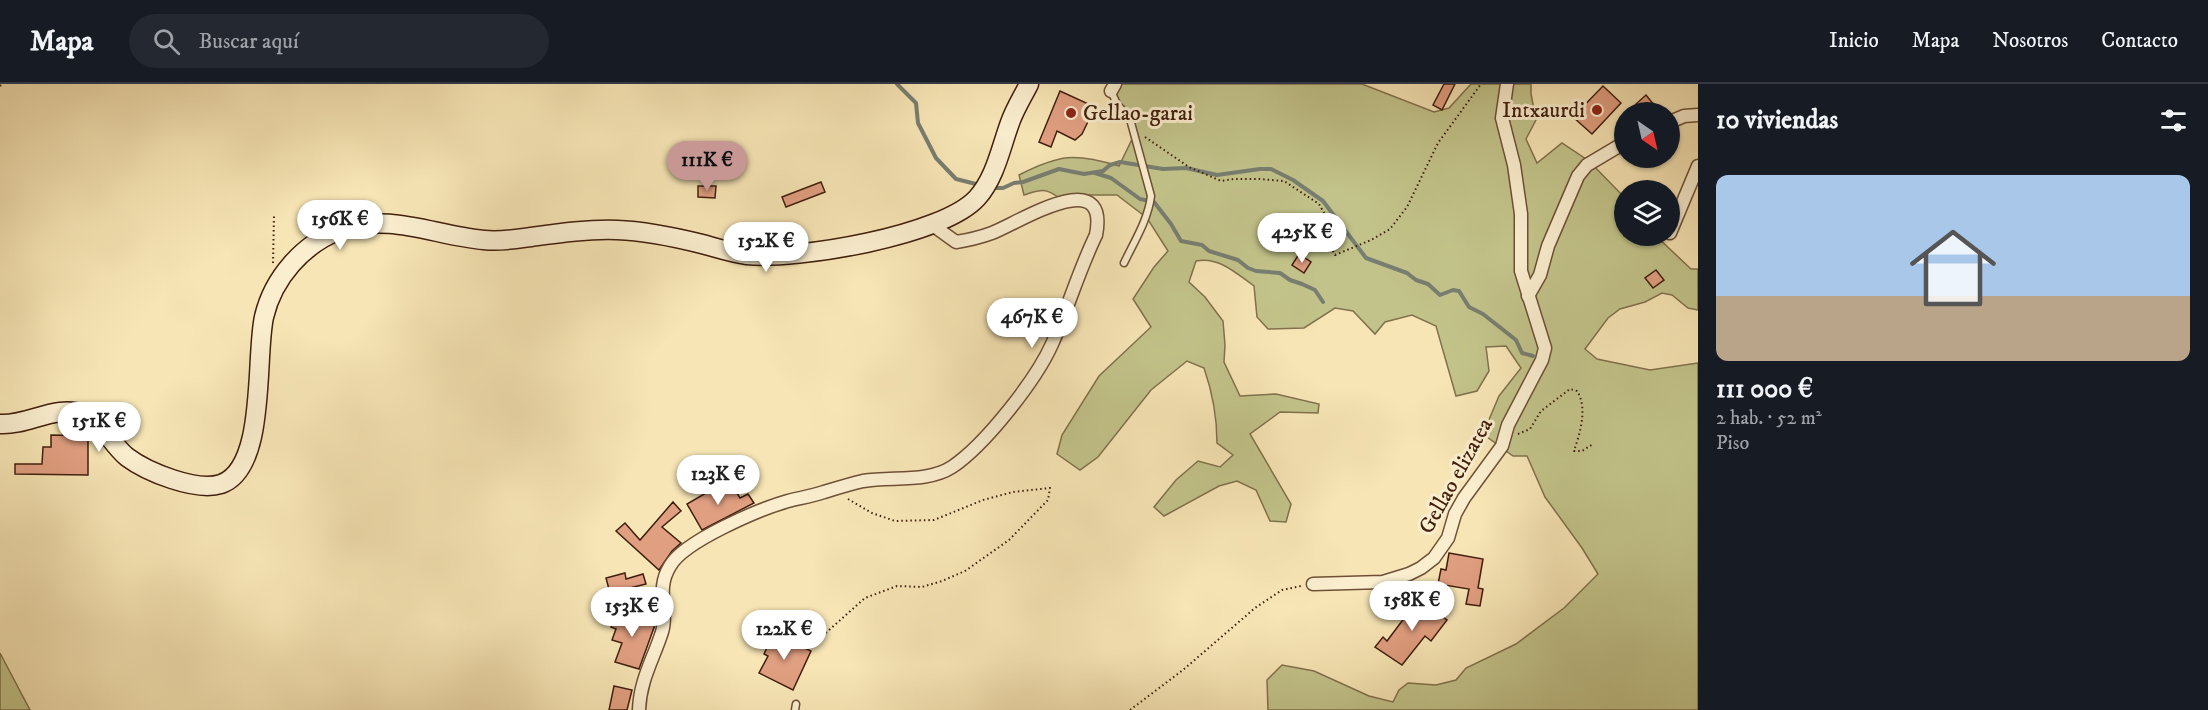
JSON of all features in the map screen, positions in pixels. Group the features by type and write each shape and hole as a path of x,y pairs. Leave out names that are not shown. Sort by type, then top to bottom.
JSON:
{"street":[{"path":"0,424 20,423 58,413 73,412 86,416 97,424 128,458 145,467 204,487 226,482 240,468 255,432 264,318 276,285 293,262 306,250 340,231 382,222 485,240 591,230 636,231 674,237 746,255 802,253 849,246 931,224 949,217 976,200 992,176 1012,116 1029,84"},
{"name":"Gellao elizatea","path":"1313,584 1383,582 1421,568 1443,547 1455,514 1464,498 1502,446 1508,425 1542,360 1545,348 1521,271 1521,214 1514,165 1502,118 1507,84"},
{"path":"1680,118 1698,115"},
{"path":"1528,296 1540,275 1548,246 1578,176 1587,165 1614,149"},
{"path":"1680,209 1698,166"},
{"path":"639,710 640,689 663,629 662,591 670,565 692,545 773,506 864,481 937,474 970,454 1009,409 1051,347 1096,234 1099,220 1096,209 1076,198 1058,202 972,240 956,242 931,224"}],"lane":[{"path":"1113,88 1117,104 1130,119 1134,130 1151,196 1150,206 1124,263"}],"path":[{"path":"1134,130 1189,167 1221,181 1260,179 1284,181 1319,204 1328,220 1335,255 1371,240 1390,228 1407,207 1438,143 1481,84"},
{"path":"274,215 273,264 276,285"},
{"path":"1506,433 1519,434 1530,429 1541,411 1570,390 1577,391 1582,399 1579,437 1574,452 1582,451 1593,444"},
{"path":"819,639 865,598 897,586 922,587 942,581 973,566 1009,540 1048,500 1050,488 1012,492 983,500 934,520 895,521 852,503 837,488"},
{"path":"1130,710 1183,670 1255,608 1282,590 1313,584"}],"green space":[{"path":"1121,84 1362,84 1434,112 1449,108 1471,84 1531,84 1536,120 1526,139 1537,163 1562,143 1589,161 1614,187 1614,246 1667,246 1691,269 1698,269 1698,310 1688,308 1672,295 1662,293 1645,302 1620,309 1608,318 1585,349 1597,359 1650,370 1698,363 1698,710 1268,710 1267,680 1282,665 1314,671 1369,696 1393,702 1399,690 1408,683 1436,685 1456,680 1466,668 1516,644 1564,608 1598,574 1545,497 1527,456 1513,456 1483,434 1499,396 1521,368 1506,346 1486,347 1489,371 1477,391 1456,396 1436,326 1412,315 1385,322 1375,334 1353,311 1335,308 1304,328 1268,329 1257,317 1254,286 1234,271 1212,261 1196,261 1189,282 1205,297 1223,321 1224,362 1240,396 1276,394 1319,404 1318,413 1280,412 1250,434 1291,504 1286,522 1270,521 1256,490 1237,481 1219,486 1164,516 1154,507 1176,480 1198,461 1220,467 1233,455 1217,443 1214,405 1204,368 1187,361 1151,390 1098,457 1080,470 1057,454 1062,435 1099,376 1151,327 1133,299 1154,267 1168,251 1147,218 1117,195 1081,195 1059,198 1042,190 1024,195 1019,175 1057,159 1068,158 1091,159 1119,166 1136,131 1112,99"},
{"path":"0,653 30,710 0,710"}],"building":[{"path":"1444,84 1455,84 1442,110 1433,105"},
{"name":"Intxaurdi","path":"1603,86 1620,102 1614,102 1614,110 1592,134 1573,117"},
{"name":"Gellao-garai","path":"1060,91 1095,107 1082,134 1075,140 1057,131 1051,147 1039,142"},
{"path":"1646,95 1652,102 1638,102"},
{"path":"821,182 825,192 786,207 782,197"},
{"path":"698,186 716,186 715,198 698,197"},
{"path":"1299,254 1311,262 1304,273 1292,265"},
{"path":"1656,270 1664,280 1653,288 1645,278"},
{"path":"51,435 88,436 88,475 15,474 15,464 42,464 43,447 51,447"},
{"path":"723,483 728,492 734,488 740,498 748,494 754,503 702,530 687,504"},
{"path":"673,502 681,511 662,527 681,543 672,551 659,570 616,531 625,523 640,540"},
{"path":"1449,553 1483,559 1478,588 1483,589 1480,606 1466,604 1469,589 1438,584 1441,569 1446,570"},
{"path":"625,573 626,579 643,574 646,584 610,593 606,578"},
{"path":"1417,601 1424,606 1426,604 1447,620 1431,641 1425,636 1402,665 1375,647 1383,637 1387,641"},
{"path":"626,611 656,622 639,669 615,662 622,643 612,640 616,629 611,627 615,616 622,619"},
{"path":"774,633 811,651 793,690 759,673 768,656 764,654"},
{"path":"614,686 632,690 627,710 609,710"}],"waterway":[{"path":"897,84 916,103 918,123 936,158 956,179 980,185"},
{"path":"992,188 1003,188 1059,169 1084,174 1103,171 1110,165 1120,162 1163,169 1186,168 1217,175 1271,169 1293,180 1323,201 1366,258 1407,273 1416,280 1428,284 1440,295 1453,290 1459,291 1469,307 1483,314 1516,340 1522,353 1533,356"},
{"path":"1095,173 1111,178 1140,199 1154,202 1181,241 1202,245 1209,251 1238,260 1256,271 1280,273 1290,280 1315,290 1323,302"}],"place":[{"name":"Intxaurdi","path":"1597,110"},
{"name":"Gellao-garai","path":"1071,113"}]}
